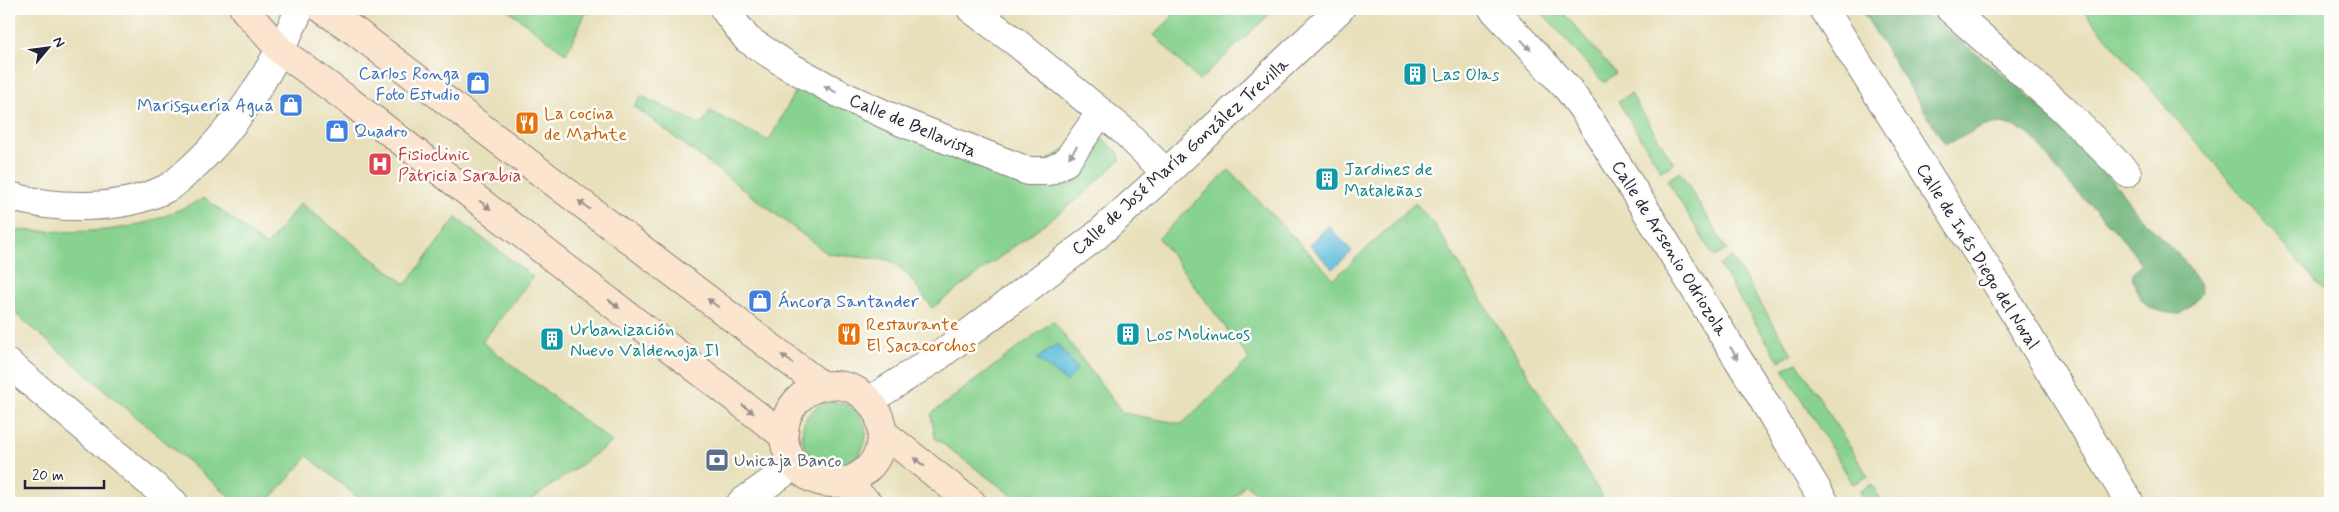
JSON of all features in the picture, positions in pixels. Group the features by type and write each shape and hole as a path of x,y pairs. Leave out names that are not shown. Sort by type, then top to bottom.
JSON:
{"main road":[{"path":"244,9 280,51 348,100 784,436"},
{"path":"322,9 356,32 822,386"},
{"path":"835,385 859,392 869,401 876,410 882,432 880,449 872,464 859,476 844,482 826,483 808,477 795,465 787,454 784,426 789,412 797,400 808,391 822,386 835,385"},
{"path":"882,432 972,503"},
{"path":"844,482 868,503"}],"street":[{"path":"14,200 78,205 116,203 167,189 195,166 220,140 268,73 300,9"},
{"name":"Calle de Bellavista","path":"724,9 747,39 787,66 842,95 904,123 1028,171 1050,171 1066,162 1101,112"},
{"path":"971,9 1017,43 1101,112 1148,153 1166,173"},
{"name":"Calle de José María González Trevilla","path":"869,401 936,358 1095,237 1166,173 1340,9"},
{"name":"Calle de Arsenio Odriozola","path":"1493,9 1568,89 1585,112 1752,381 1825,503"},
{"name":"Calle de Inés Diego del Noval","path":"1824,9 1987,268 2130,503"},
{"path":"1950,9 2063,109 2127,173"},
{"path":"9,364 174,503"},
{"path":"741,503 795,465"}],"green space":[{"path":"507,9 588,9 566,54"},
{"path":"1164,9 1275,9 1199,81 1154,35 1173,16"},
{"path":"1539,9 1560,9 1616,73 1604,83"},
{"path":"1861,9 1920,9 2021,89 2092,157 2118,187 2136,213 2182,258 2199,284 2201,293 2192,305 2180,314 2170,313 2153,309 2142,300 2132,275 2141,264 2133,252 2059,173 2037,143 2027,133 2010,125 1992,124 1945,144"},
{"path":"2082,9 2330,9 2330,298"},
{"path":"800,82 1015,179 1095,132 1118,152 1120,160 1084,194 932,308 913,281 895,264 888,260 828,254 634,106 641,96 702,125 710,111 769,141"},
{"path":"1631,94 1674,164 1661,171 1618,101"},
{"path":"1229,170 1334,279 1415,203 1434,224 1606,503 1270,503 1245,484 1230,503 1022,503 935,438 931,414 1053,321 1123,413 1182,424 1249,359 1159,238"},
{"path":"1680,172 1727,250 1714,257 1667,180"},
{"path":"205,198 267,246 300,203 406,284 456,218 533,277 482,342 612,442 527,503 364,503 308,456 267,503 237,503 9,308 9,230 75,232 108,230 156,219"},
{"path":"1732,257 1792,354 1779,361 1719,265"},
{"path":"1797,362 1868,476 1853,484 1783,369"},
{"path":"834,402 852,407 857,411 861,416 866,434 861,452 857,457 852,461 834,466 816,461 811,457 807,452 802,434 807,416 811,411 816,407"},
{"path":"1872,484 1883,503 1865,503 1859,492"}],"water":[{"path":"1328,226 1352,251 1333,269 1310,245"},
{"path":"1057,344 1077,369 1067,382 1037,359"}],"place":[{"name":"Las Olas","path":"1415,74"},
{"name":"Carlos Ronga Foto Estudio","path":"478,83"},
{"name":"Marisquería Agua","path":"291,105"},
{"name":"La cocina de Matute","path":"527,123"},
{"name":"Quadro","path":"337,131"},
{"name":"Fisioclinic Patricia Sarabia","path":"380,164"},
{"name":"Jardines de Mataleñas","path":"1327,179"},
{"name":"Áncora Santander","path":"760,301"},
{"name":"Restaurante El Sacacorchos","path":"849,334"},
{"name":"Los Molinucos","path":"1128,334"},
{"name":"Urbanización Nuevo Valdenoja II","path":"552,339"},
{"name":"Unicaja Banco","path":"717,460"}]}
